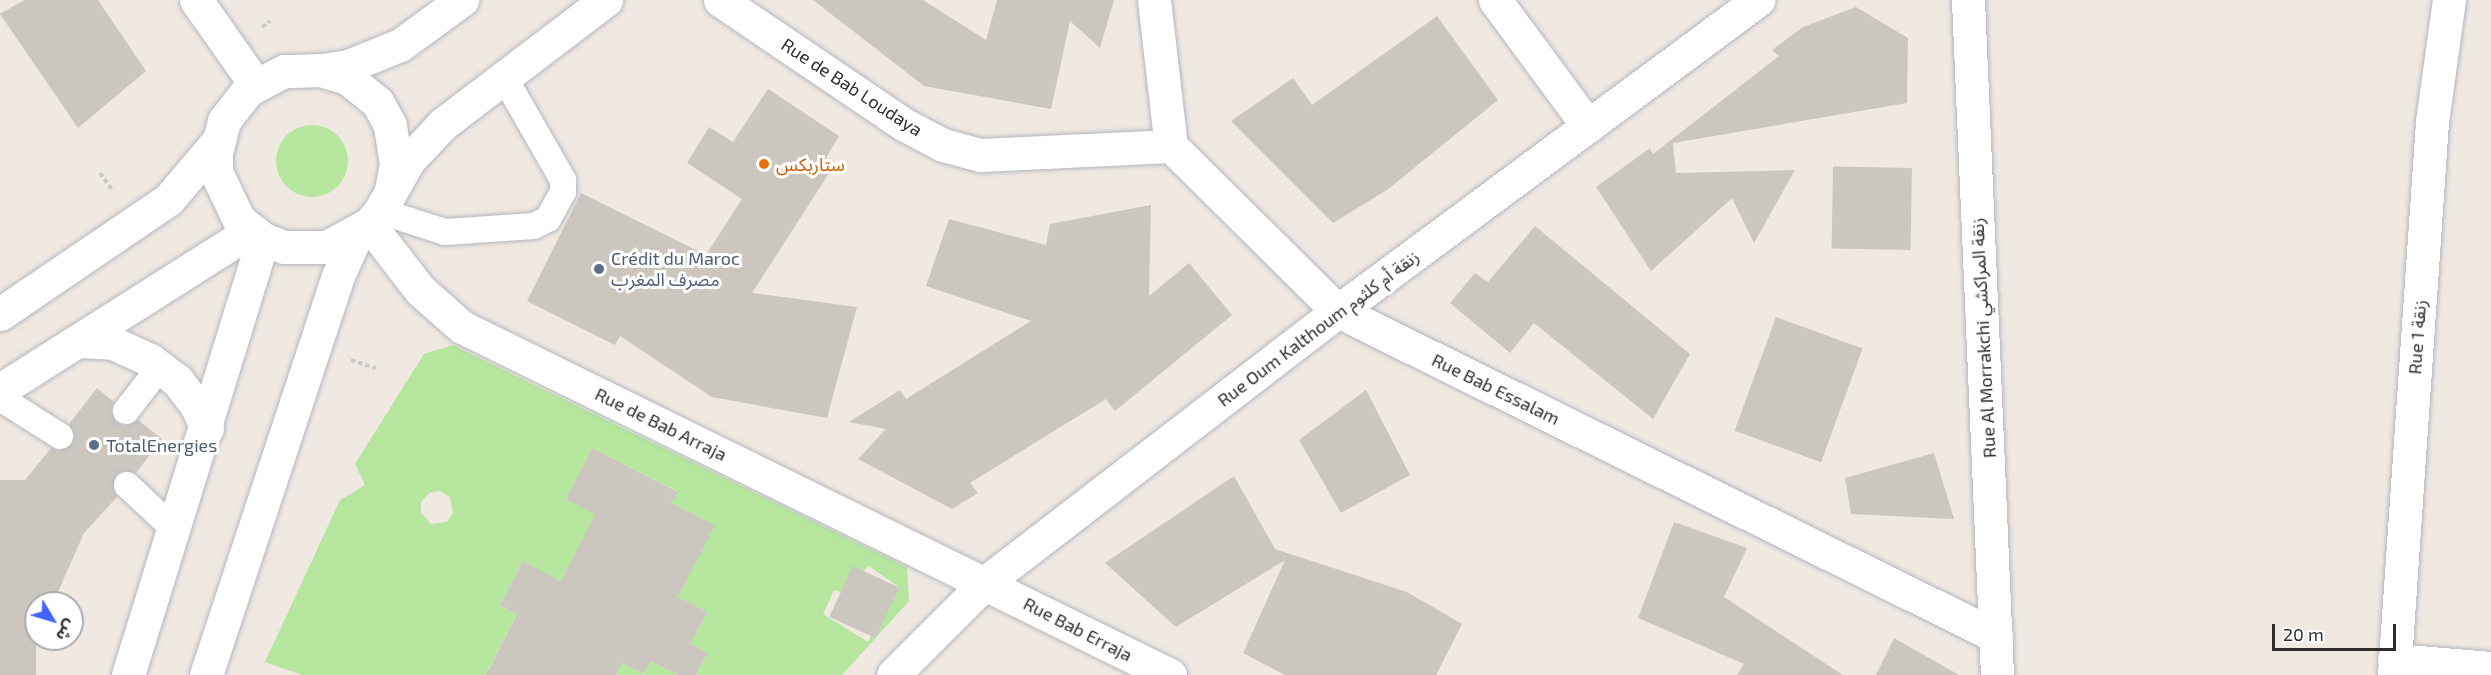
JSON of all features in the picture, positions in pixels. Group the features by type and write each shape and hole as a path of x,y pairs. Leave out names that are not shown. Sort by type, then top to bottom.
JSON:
{"street":[{"path":"196,0 255,84"},
{"path":"321,70 358,85 384,114 396,152 374,215 317,249 284,247 257,235 222,193 216,172 218,141 229,112 255,84 284,71 321,70 392,50 462,0"},
{"path":"208,674 337,278 374,215 409,160 443,124 606,0"},
{"name":"Rue de Bab Loudaya","path":"720,0 903,124 943,145 981,155 1171,146"},
{"path":"1154,0 1171,146"},
{"path":"1495,0 1588,126"},
{"name":"Rue Oum Kalthoum زنقة أم كلثوم","path":"893,675 986,582 1338,311 1758,0"},
{"name":"Rue Al Morrakchi زنقة المراكشي","path":"1968,0 1997,675"},
{"name":"Rue 1 زنقة","path":"2394,668 2433,122 2449,0"},
{"path":"0,314 169,200 218,141"},
{"name":"Rue Bab Essalam","path":"1171,146 1338,311 1996,636"},
{"name":"Rue de Bab Arraja","path":"374,215 420,290 462,327 986,582"},
{"path":"0,390 257,235"},
{"path":"128,675 207,429 257,235"},
{"path":"78,341 125,347 160,367 196,405 207,429"},
{"name":"Rue Bab Erraja","path":"986,582 1170,675"},
{"path":"2394,668 2491,668"}],"lane":[{"path":"374,215 445,232 534,226 548,219 563,192 563,180 504,77"},
{"path":"126,411 160,367"},
{"path":"0,398 60,436"},
{"path":"127,485 176,531"}],"path":[{"path":"259,29 270,21"},
{"path":"100,173 120,201"},
{"path":"342,358 376,368"}],"green space":[{"path":"312,125 332,131 342,141 348,161 342,181 332,191 312,197 292,191 282,181 276,161 282,141 292,131"},
{"path":"453,345 907,567 909,601 842,675 696,675 707,653 690,644 707,612 685,601 677,616 659,607 715,525 671,503 677,491 592,448 566,499 628,531 571,586 523,562 500,605 517,614 488,670 497,675 302,675 265,662 340,500 365,485 355,464 424,354","holes":["440,491 450,497 453,513 447,522 431,524 421,513 421,502 429,493","869,566 899,587 868,642 823,614 834,590 841,592"]},
{"path":"651,661 678,675 616,675 622,663 644,674"}],"building":[{"path":"24,0 98,0 146,71 78,128 0,14"},
{"path":"813,0 923,0 986,40 997,0 1114,0 1100,48 1070,21 1051,109 924,86"},
{"path":"1856,7 1908,38 1907,103 1673,143 1676,173 1795,170 1754,243 1732,198 1651,271 1596,187 1650,148 1653,154 1779,56 1772,50 1803,27"},
{"path":"1437,16 1498,100 1387,190 1333,223 1231,121 1293,78 1312,105"},
{"path":"768,89 839,136 826,158 835,164 752,293 857,307 827,418 712,397 620,336 615,345 527,301 581,193 706,255 742,199 687,163 709,127 733,142"},
{"path":"1833,167 1912,168 1911,250 1832,249"},
{"path":"1151,205 1149,296 1189,263 1232,315 1115,411 1106,399 970,483 978,493 952,509 858,459 886,429 849,422 900,390 906,399 1031,321 926,286 949,219 1046,245 1050,224"},
{"path":"1535,226 1690,354 1653,419 1534,323 1510,353 1450,303 1475,273 1488,282"},
{"path":"1776,317 1862,348 1821,462 1735,431"},
{"path":"97,388 114,402 111,410 116,422 125,426 138,420 162,439 136,473 123,471 116,475 113,489 117,497 84,533 58,591 24,591 24,651 36,651 36,675 0,675 0,480 25,480 51,448 60,451 72,444 75,436 69,424"},
{"path":"1366,390 1410,475 1341,513 1299,440"},
{"path":"592,448 678,492 671,503 715,525 678,597 707,612 690,644 707,653 696,675 678,675 651,661 644,674 622,663 616,675 486,675 517,614 500,605 523,561 561,581 595,515 566,499"},
{"path":"1934,453 1954,519 1851,514 1845,478"},
{"path":"1234,476 1275,549 1407,592 1462,624 1436,675 1285,675 1243,653 1285,560 1176,627 1105,563"},
{"path":"1674,522 1747,548 1724,597 1843,675 1737,675 1744,664 1638,618"},
{"path":"853,566 899,588 876,638 829,617"},
{"path":"1894,638 1959,675 1876,675"}],"place":[{"name":"ستاربكس","path":"764,164"},
{"name":"Crédit du Maroc مصرف المغرب","path":"599,269"},
{"name":"TotalEnergies","path":"94,445"}]}
